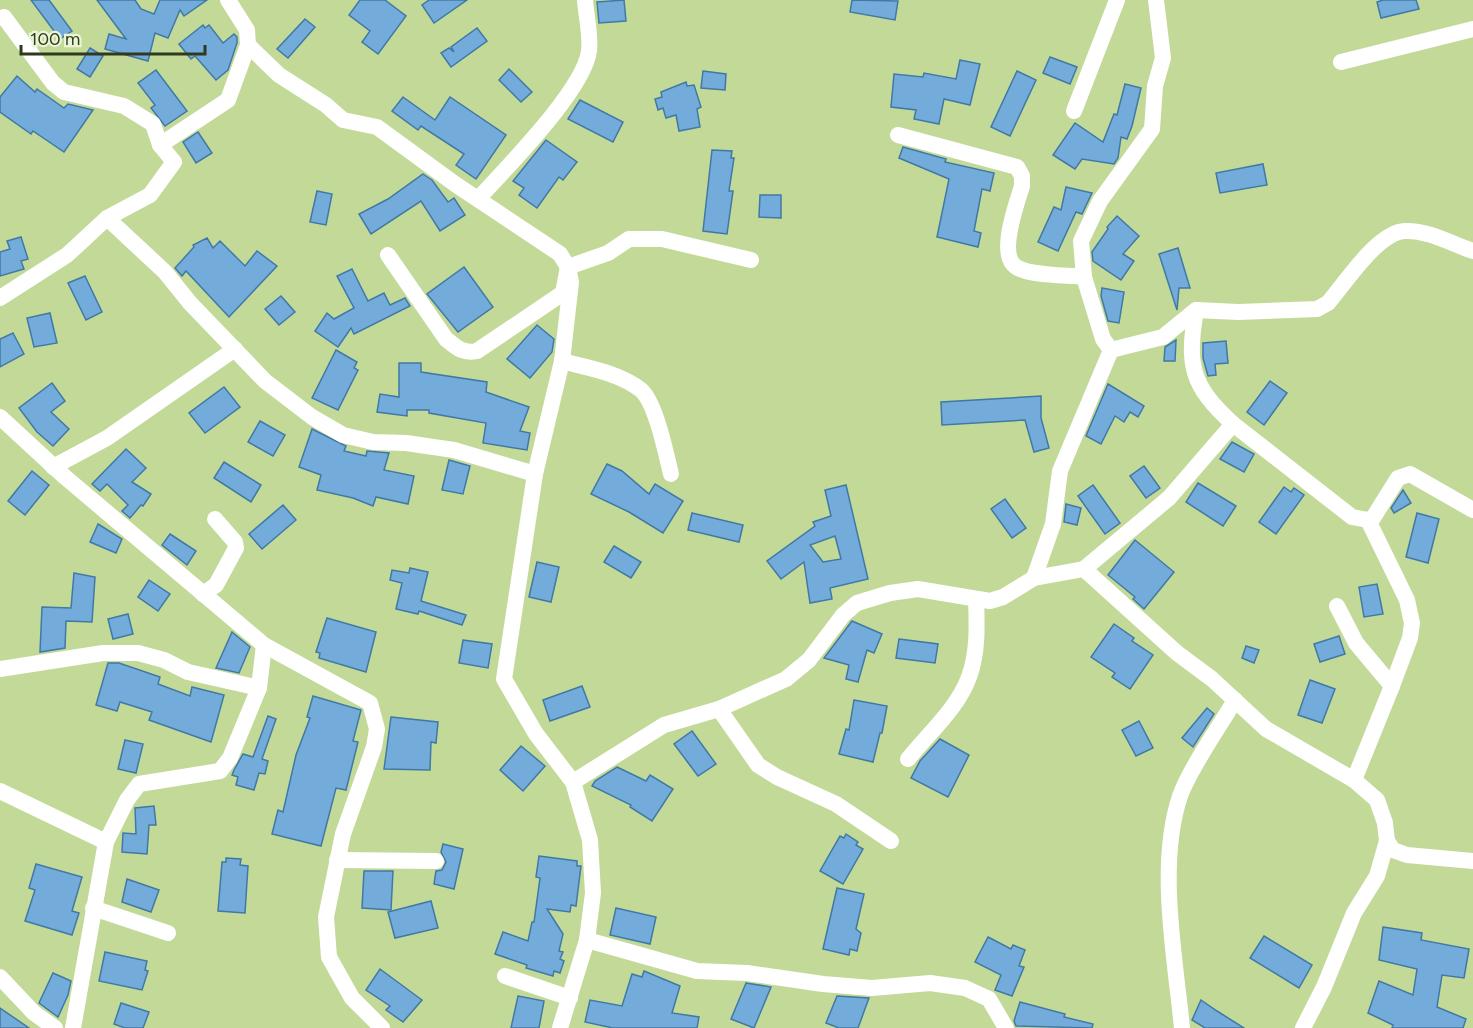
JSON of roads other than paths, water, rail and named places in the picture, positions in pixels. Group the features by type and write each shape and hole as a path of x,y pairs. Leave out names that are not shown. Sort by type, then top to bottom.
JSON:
{"street":[{"path":"160,145 228,100 248,45 248,30 228,0"},
{"path":"478,199 533,139 583,70 589,51 585,0"},
{"path":"1074,111 1117,0"},
{"path":"1111,350 1103,339 1084,277 1081,241 1100,201 1152,129 1155,86 1163,58 1156,0"},
{"path":"0,298 67,255 106,218 150,195 174,162 160,145 153,124 124,106 64,92 53,84 4,17"},
{"path":"1341,62 1473,29"},
{"path":"248,45 279,75 326,105 343,120 377,127 560,254 568,267 571,282 562,361 535,474 504,679 536,734 573,782 590,840 593,893 587,940 560,1028"},
{"path":"898,135 1017,167 1022,176 1022,186 1007,247 1008,257 1014,266 1026,271 1084,277"},
{"path":"106,218 165,272 190,303 265,381 312,417 343,435 373,442 406,443 454,450 535,474"},
{"path":"1111,350 1163,337 1196,310 1238,312 1317,309 1328,303 1379,242 1392,233 1419,232 1473,251"},
{"path":"568,267 608,253 629,239 662,239 751,260"},
{"path":"388,255 446,339 459,350 468,353 477,351 563,293 568,267"},
{"path":"1196,310 1190,350 1193,372 1219,411 1352,517 1368,520 1373,518 1398,478 1410,474 1473,510"},
{"path":"53,466 107,438 235,349"},
{"path":"1034,578 1053,524 1059,471 1111,350"},
{"path":"562,361 623,378 643,392 659,427 671,474"},
{"path":"0,417 53,466 264,645 370,703 377,729 374,747 342,834 326,917 329,957 352,998 382,1028"},
{"path":"573,782 664,725 719,709 786,679 809,660 843,615 857,603 891,593 918,589 943,591 990,601 1003,597 1034,578 1084,569 1168,498 1233,424"},
{"path":"203,594 216,585 236,548 235,542 215,519"},
{"path":"1354,780 1410,638 1412,623 1407,600 1368,520"},
{"path":"1084,569 1266,729 1354,780 1377,800 1385,823 1387,841 1377,876 1354,913 1324,987 1303,1028"},
{"path":"908,759 956,701 969,678 977,633 976,599"},
{"path":"1337,606 1356,643 1392,686"},
{"path":"73,1028 106,843 127,800 140,784 220,771 230,758 259,688 264,645"},
{"path":"0,669 103,652 138,653 164,660 188,672 259,688"},
{"path":"1182,1028 1169,889 1173,820 1181,793 1235,700"},
{"path":"719,709 758,765 777,777 836,804 891,841"},
{"path":"0,791 106,843"},
{"path":"1387,841 1393,850 1407,855 1473,861"},
{"path":"337,860 436,861"},
{"path":"93,908 168,933"},
{"path":"587,940 697,971 747,973 823,984 872,988 930,983 965,988 989,999 1006,1028"},
{"path":"505,976 570,998"},
{"path":"0,977 34,1013 55,1028"}]}
